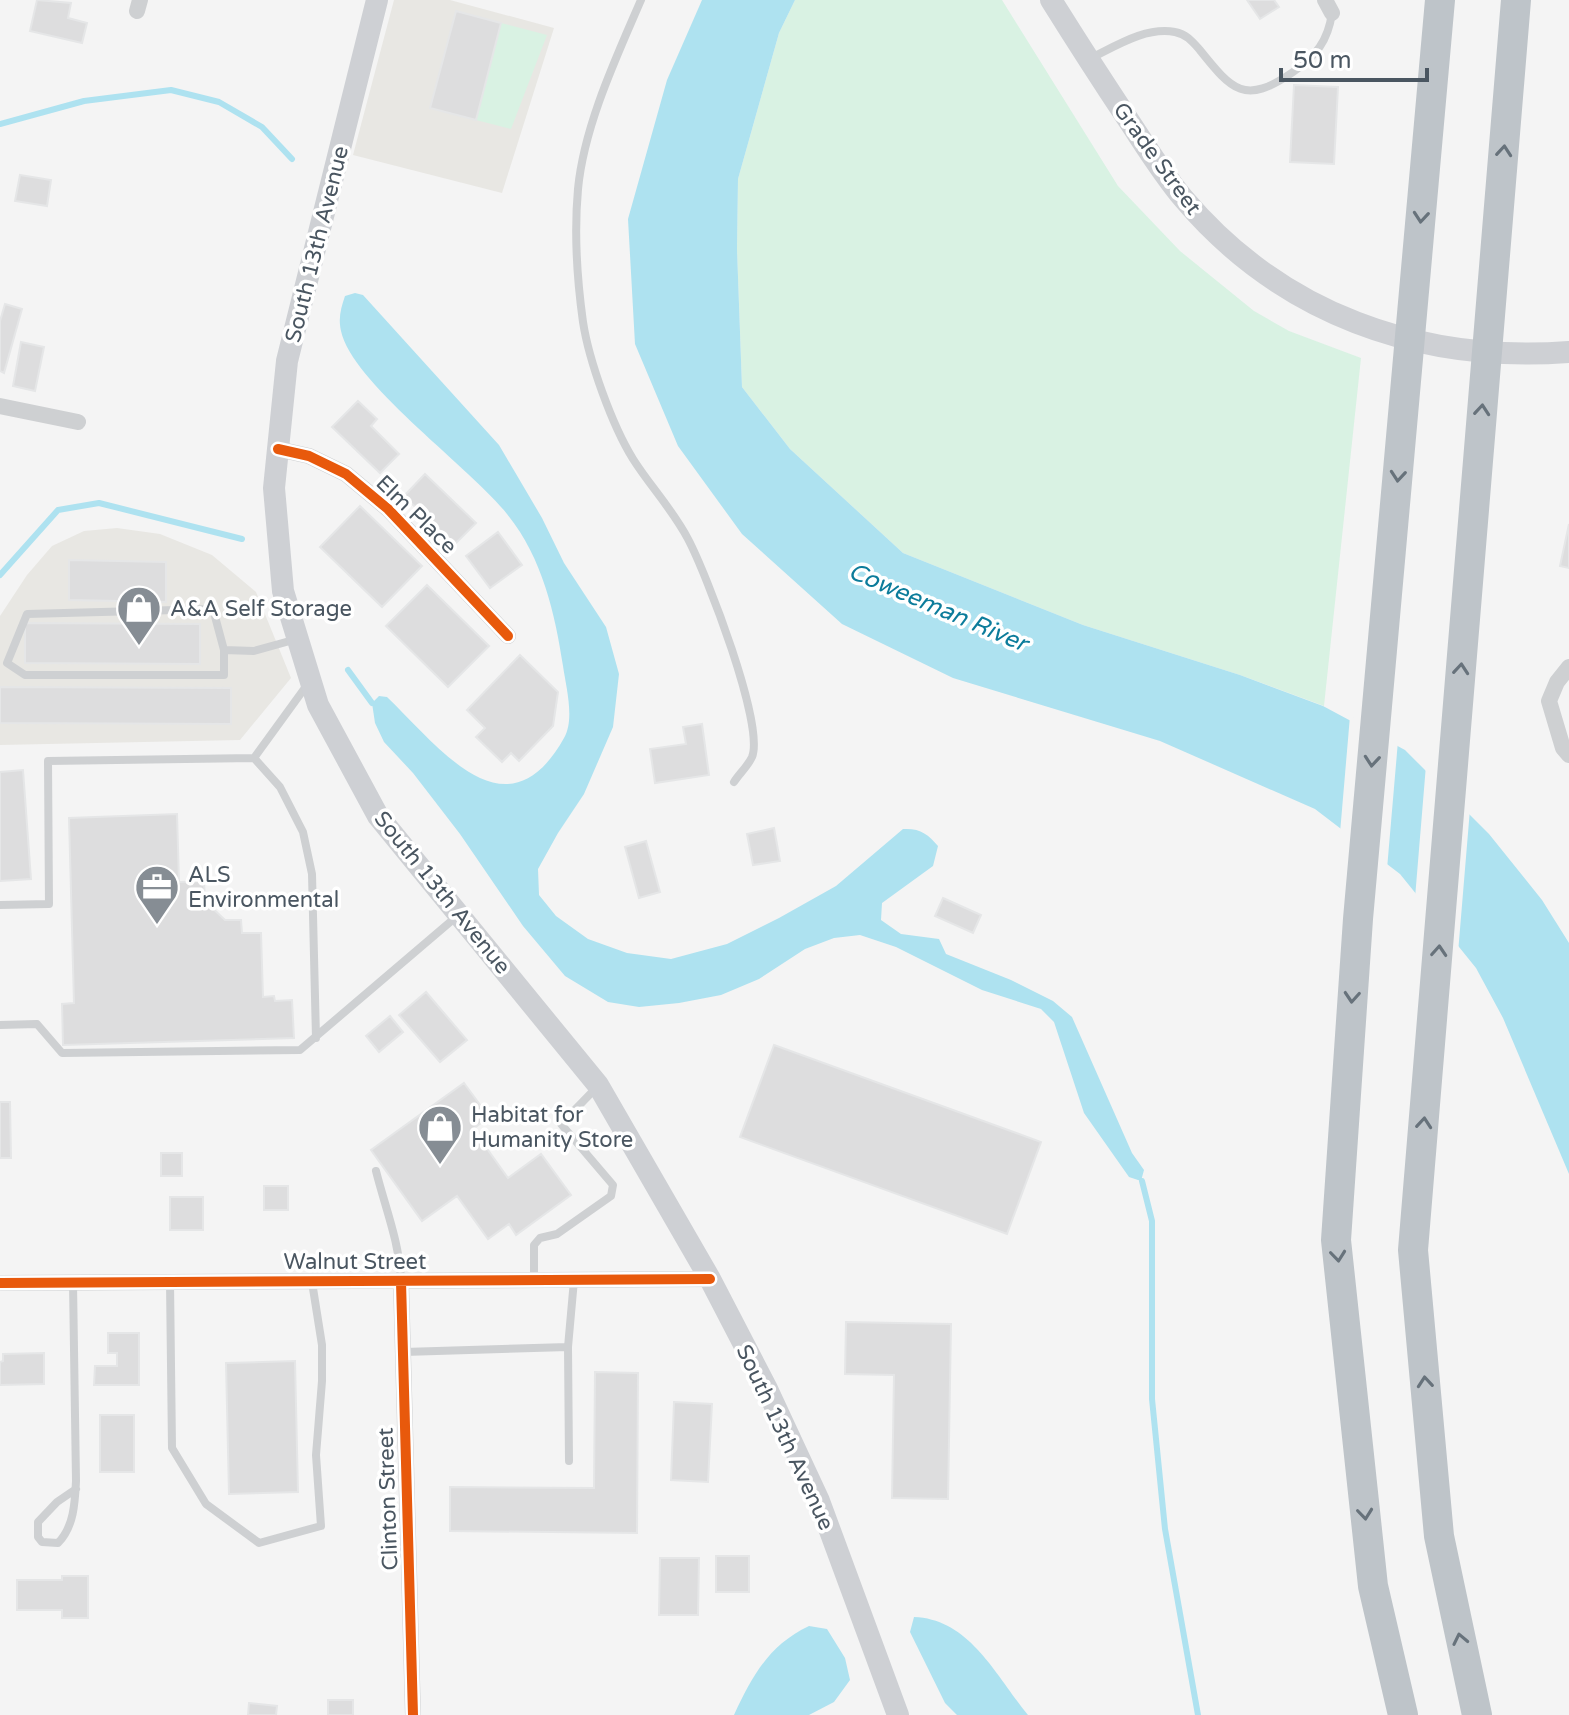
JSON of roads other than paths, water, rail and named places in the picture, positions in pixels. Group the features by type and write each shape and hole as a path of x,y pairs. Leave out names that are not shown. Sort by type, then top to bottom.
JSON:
{"highway":[{"path":"1403,1715 1373,1586 1336,1240 1358,919 1440,0"},
{"path":"1477,1715 1439,1536 1413,1250 1516,0"}],"main road":[{"name":"South 13th Avenue","path":"377,0 287,361 274,488 283,591 318,705 378,816 598,1085 710,1279 766,1387 819,1501 898,1715"},
{"name":"Grade Street","path":"1051,0 1158,165 1208,225 1257,266 1303,298 1400,339 1435,347 1487,353 1569,352"}],"street":[{"path":"0,406 78,422"},
{"name":"Elm Place","path":"278,449 309,456 346,474 388,509 508,636"},
{"path":"1569,667 1557,682 1549,701 1563,748 1569,755"},
{"name":"Walnut Street","path":"0,1283 710,1279"},
{"name":"Clinton Street","path":"401,1282 413,1715"}],"lane":[{"path":"641,0 613,65 578,186 576,230 579,285 584,326 602,389 632,456 687,537 747,694 755,735 752,757 734,782"},
{"path":"1088,59 1155,31 1182,33 1222,77 1241,91 1256,90 1284,78 1321,48 1329,34 1328,7"},
{"path":"213,609 224,650 224,675 25,675 7,663 27,614 213,609"},
{"path":"224,650 254,651 298,639"},
{"path":"254,758 311,680"},
{"path":"0,905 49,904 48,761 254,758 280,787 303,832 312,874 316,1038"},
{"path":"0,1025 37,1024 62,1053 300,1050 459,914"},
{"path":"534,1280 534,1245 540,1238 557,1234 611,1196 613,1185 561,1124 598,1085"},
{"path":"376,1171 400,1256 401,1282"},
{"path":"569,1461 568,1347 574,1280"},
{"path":"73,1282 76,1489 70,1525 64,1537 58,1543 42,1542 38,1537 38,1522 57,1502 76,1489"},
{"path":"170,1282 172,1448 206,1504 259,1543 321,1526 316,1455 322,1345 312,1282"},
{"path":"403,1352 568,1347"}],"water":[{"name":"Coweeman River","path":"702,0 795,0 779,33 738,179 742,387 790,449 903,553 1083,625 1240,675 1323,706 1405,750 1489,834 1542,900 1569,943 1569,1174 1503,1018 1476,968 1400,874 1315,809 1160,741 953,678 842,624 742,534 678,446 635,344 628,219 667,80"},
{"path":"355,293 363,295 499,445 542,518 564,563 606,627 619,674 613,727 584,794 538,869 539,895 556,916 588,939 627,953 671,959 727,944 779,918 836,886 903,829 923,833 938,846 933,866 882,903 881,920 901,934 939,939 946,954 1053,1001 1072,1017 1132,1153 1144,1170 1141,1181 1129,1177 1084,1113 1054,1022 1041,1009 982,990 896,947 860,935 834,938 805,949 759,979 721,995 639,1007 608,1002 565,976 523,926 460,834 413,773 384,742 375,723 372,703 379,696 387,697 451,759 474,775 497,783 520,782 542,768 564,738 569,712 551,606 529,548 507,514 490,495 389,400 350,352 341,331 340,317 345,296"},
{"path":"914,1617 934,1620 966,1639 993,1667 1028,1715 957,1715 945,1703 910,1632"},
{"path":"809,1626 827,1629 845,1658 850,1680 834,1702 809,1715 734,1715 748,1687 772,1652"}],"waterway":[{"path":"0,124 84,101 171,90 219,102 262,127 292,159"},
{"path":"0,575 58,510 99,503 242,539"},
{"path":"348,670 372,703"},
{"path":"1142,1181 1152,1221 1152,1399 1165,1529 1198,1715"}],"place":[{"name":"A&A Self Storage","path":"139,647"},
{"name":"ALS Environmental","path":"157,926"},
{"name":"Habitat for Humanity Store","path":"440,1166"}]}
